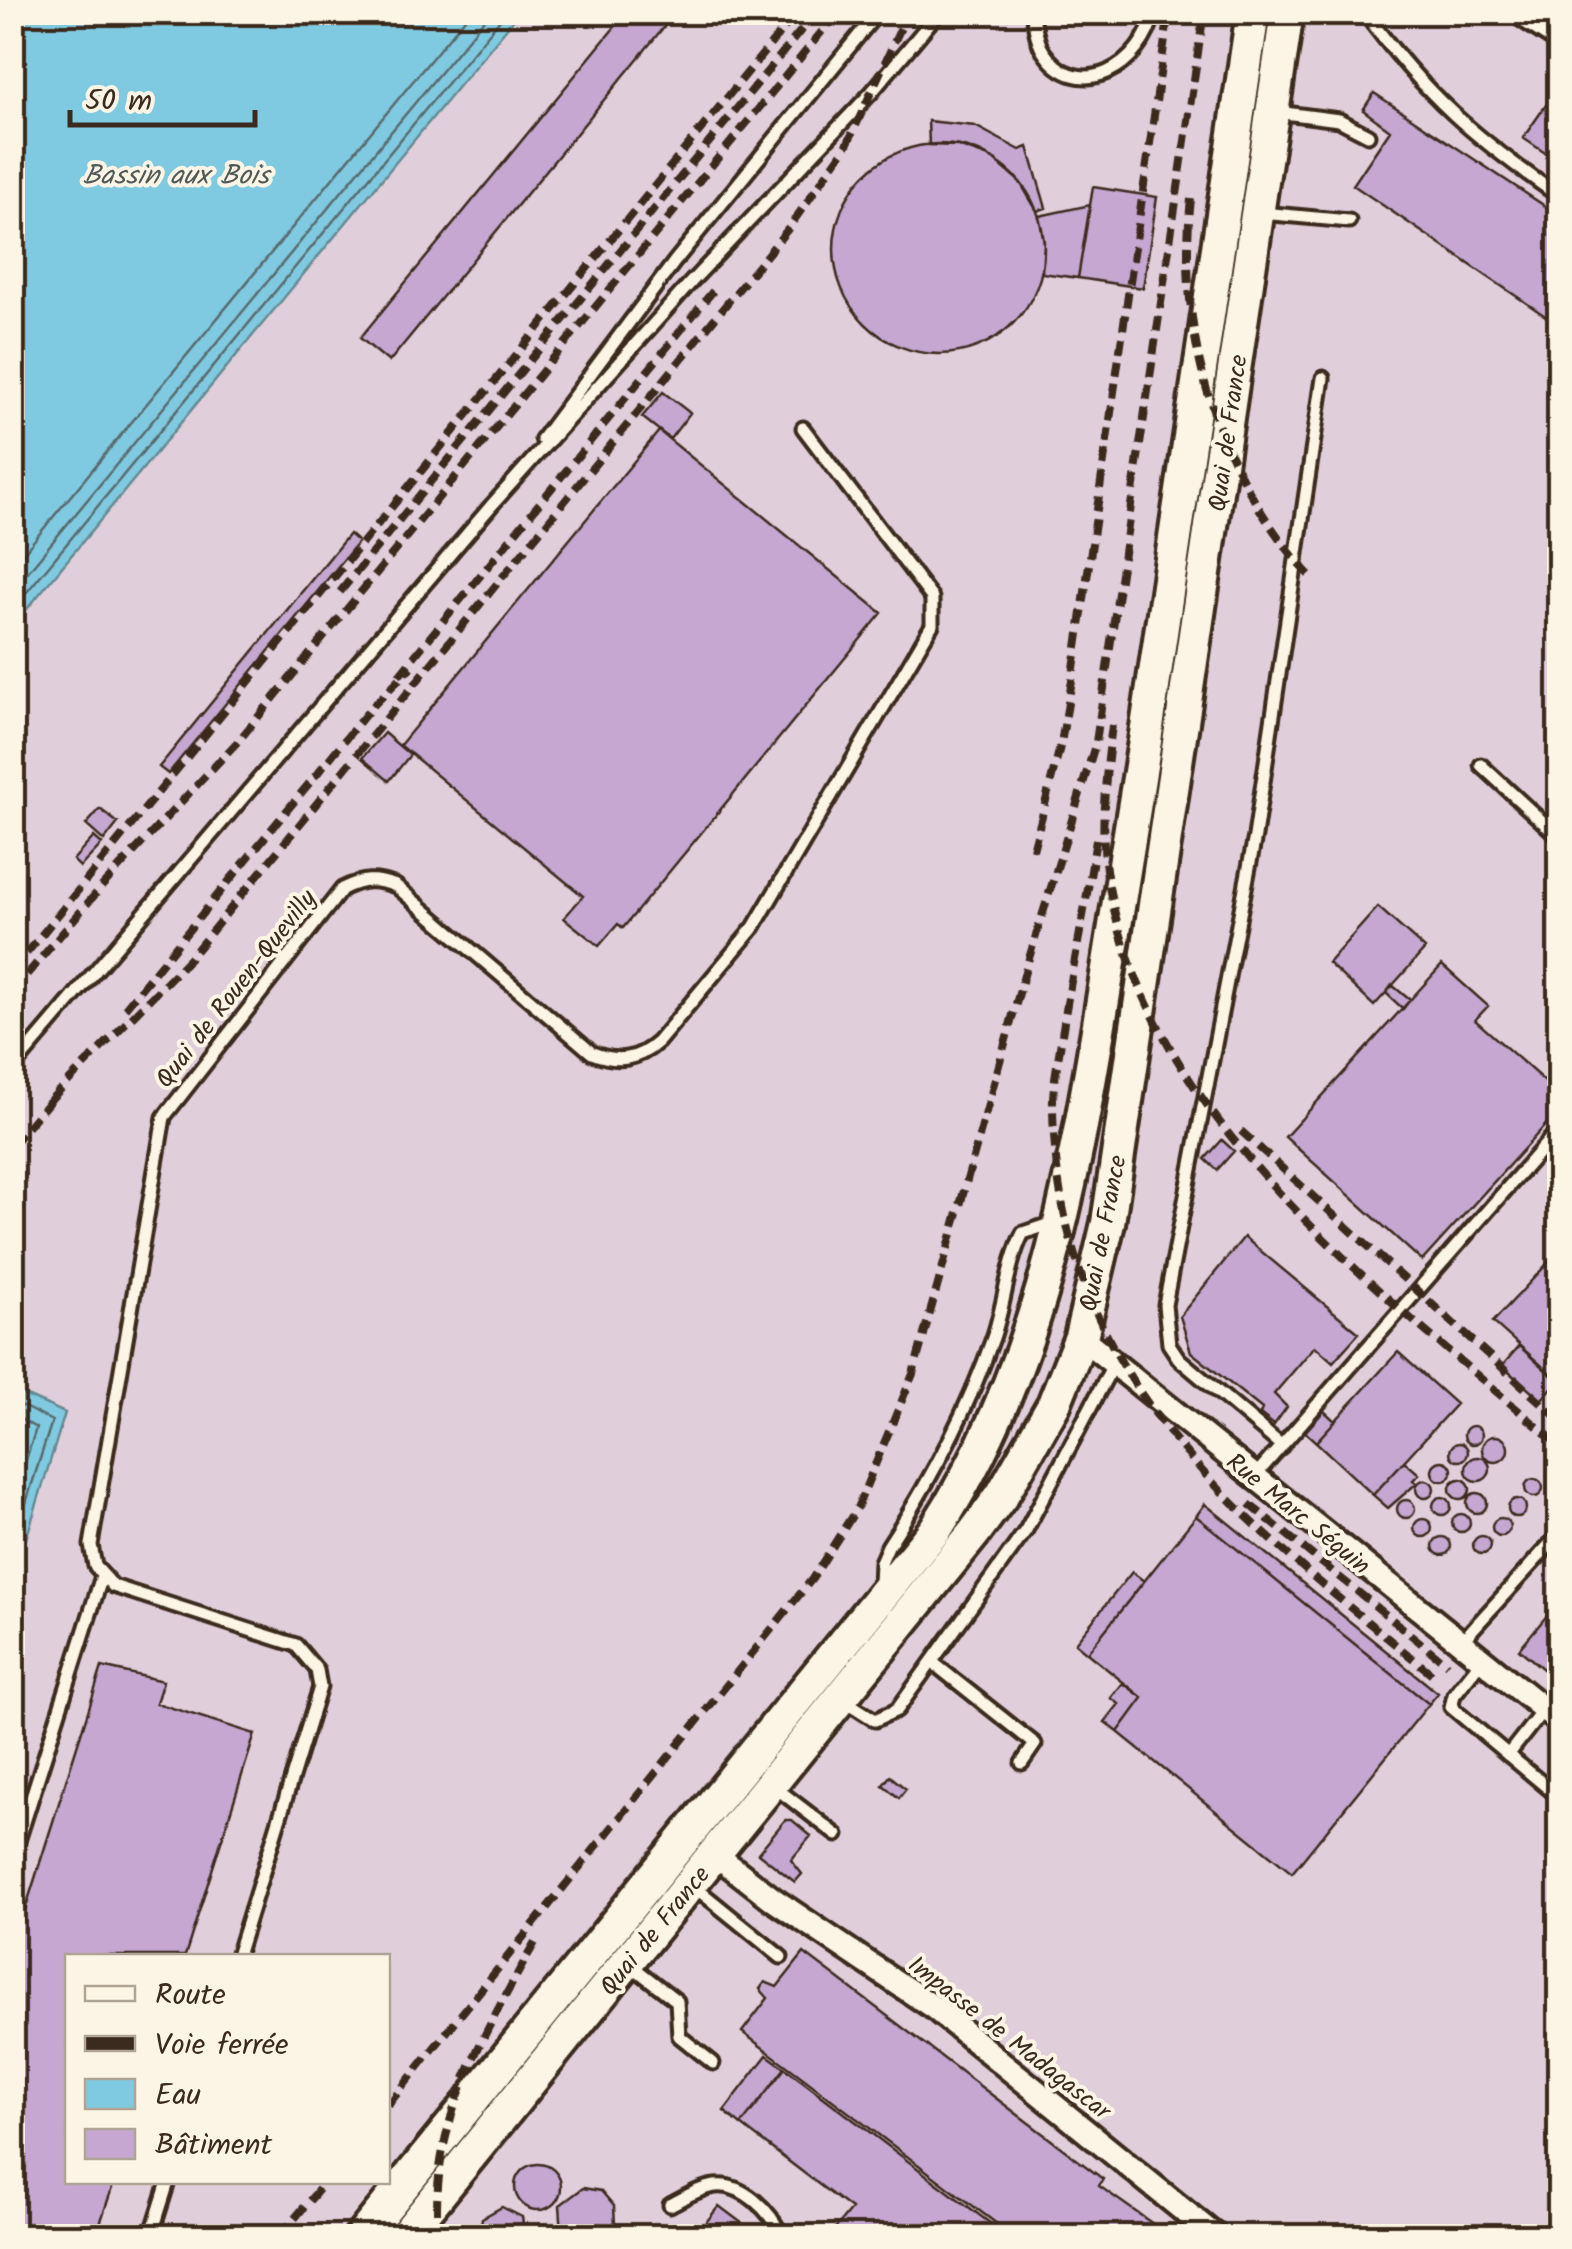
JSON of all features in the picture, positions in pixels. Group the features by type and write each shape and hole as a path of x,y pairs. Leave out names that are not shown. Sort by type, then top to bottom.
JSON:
{"main road":[{"name":"Quai de France","path":"362,2236 881,1599 956,1498 986,1441 1030,1337 1062,1220 1102,1006 1253,12"},
{"name":"Quai de France","path":"405,2236 842,1699 1002,1495 1054,1404 1081,1338 1108,1223 1288,12"},
{"path":"1030,1337 1055,1328 1081,1338 1074,1292 1112,1063 1102,1006"}],"street":[{"name":"Rue Marc Séguin","path":"1081,1338 1552,1716"},
{"name":"Impasse de Madagascar","path":"716,1854 774,1900 933,2006 1216,2236"}],"lane":[{"path":"491,506 675,261 878,12"},
{"path":"12,1069 491,506 692,281 871,93 940,12"},
{"path":"1032,12 1040,48 1053,63 1083,76 1110,73 1128,61 1144,42 1154,12"},
{"path":"1364,12 1430,96 1496,153 1560,197"},
{"path":"1509,12 1560,46"},
{"path":"1273,112 1339,120 1368,135"},
{"path":"1258,213 1348,221"},
{"path":"1282,1446 1178,1359 1170,1344 1165,1305 1255,836 1323,378"},
{"name":"Quai de Rouen-Quevilly","path":"102,1576 91,1545 164,1118 342,889 359,880 380,879 396,886 592,1054 606,1058 645,1054 754,927 932,625 934,610 932,598 804,428"},
{"path":"1481,765 1560,838"},
{"path":"1254,1477 1554,1144 1560,1128"},
{"path":"881,1599 881,1562 970,1401 999,1320 1018,1243 1031,1228 1062,1220"},
{"path":"842,1699 876,1720 888,1718 1026,1530 1114,1363"},
{"path":"1461,1642 1560,1533"},
{"path":"12,1860 102,1576 132,1594 296,1645 317,1670 320,1687 238,1954"},
{"path":"1482,1660 1454,1695 1451,1707 1560,1798"},
{"path":"932,1662 1035,1744 1022,1763"},
{"path":"1508,1755 1552,1716"},
{"path":"772,1785 837,1836"},
{"path":"692,1884 781,1957"},
{"path":"628,1963 677,2002 679,2036 714,2063"},
{"path":"151,2236 167,2184"},
{"path":"670,2205 703,2189 732,2188 767,2211 781,2236"}],"shaded area":[{"path":"519,13 1559,13 1559,2236 13,2236 13,1581 65,1413 13,1390 13,626"}],"water":[{"name":"Bassin aux Bois","path":"12,13 519,13 13,626"},
{"path":"13,1390 65,1413 13,1581"}],"building":[{"path":"627,12 676,12 389,362 360,338"},
{"path":"1560,85 1560,163 1523,138"},
{"path":"1374,93 1560,216 1560,326 1353,185 1390,130 1363,110"},
{"path":"928,121 975,126 1020,150 1028,147 1046,208 1037,211 1020,182 992,158 958,146 929,145"},
{"path":"939,144 979,152 1013,175 1036,209 1044,249 1036,289 1013,323 979,346 939,354 899,346 865,323 842,289 834,249 842,209 865,175 899,152"},
{"path":"1093,187 1157,197 1143,288 1078,278"},
{"path":"1090,205 1078,278 1042,273 1044,242 1039,216"},
{"path":"663,392 690,413 670,439 642,417"},
{"path":"659,431 882,613 623,928 618,924 599,946 564,918 583,896 400,745"},
{"path":"349,534 358,542 168,774 159,767"},
{"path":"384,733 410,755 389,781 362,758"},
{"path":"100,809 118,823 104,841 86,825"},
{"path":"94,837 102,844 80,867 73,860"},
{"path":"1378,907 1425,949 1374,1006 1328,963"},
{"path":"1442,965 1488,1006 1475,1020 1560,1095 1560,1109 1422,1261 1285,1137"},
{"path":"1392,985 1410,1000 1403,1009 1386,993"},
{"path":"1222,1140 1234,1151 1217,1170 1205,1159"},
{"path":"1244,1237 1359,1333 1333,1362 1315,1346 1274,1394 1287,1407 1274,1425 1260,1414 1262,1409 1191,1352 1180,1316"},
{"path":"1560,1250 1560,1382 1493,1322"},
{"path":"1519,1346 1558,1381 1541,1400 1502,1366"},
{"path":"1398,1352 1456,1404 1373,1495 1316,1442"},
{"path":"1324,1411 1335,1421 1316,1442 1305,1432"},
{"path":"1473,1426 1482,1435 1473,1444 1464,1435"},
{"path":"1495,1436 1504,1440 1508,1449 1504,1458 1495,1462 1486,1458 1482,1449 1486,1440"},
{"path":"1459,1443 1468,1452 1459,1461 1450,1452"},
{"path":"1478,1457 1487,1460 1487,1478 1478,1481 1469,1478 1466,1469 1469,1460"},
{"path":"1404,1461 1419,1474 1413,1480 1417,1483 1388,1508 1373,1495"},
{"path":"1442,1461 1452,1471 1442,1481 1432,1471"},
{"path":"1460,1479 1470,1489 1460,1499 1450,1489"},
{"path":"1534,1479 1543,1488 1534,1497 1525,1488"},
{"path":"1425,1480 1434,1489 1425,1498 1416,1489"},
{"path":"1477,1493 1487,1503 1477,1513 1467,1503"},
{"path":"1442,1497 1451,1506 1442,1515 1433,1506"},
{"path":"1517,1499 1526,1508 1517,1517 1508,1508"},
{"path":"1406,1500 1415,1509 1406,1518 1397,1509"},
{"path":"1205,1504 1438,1693 1429,1704 1196,1516"},
{"path":"1461,1514 1470,1523 1461,1532 1452,1523"},
{"path":"1196,1516 1429,1704 1292,1873 1118,1732 1143,1698 1087,1653"},
{"path":"1501,1518 1510,1527 1501,1536 1492,1527"},
{"path":"1423,1519 1432,1528 1423,1537 1414,1528"},
{"path":"1482,1536 1491,1545 1482,1554 1473,1545"},
{"path":"1442,1537 1451,1546 1442,1555 1433,1546"},
{"path":"1132,1572 1144,1581 1087,1653 1075,1643"},
{"path":"1560,1600 1560,1672 1554,1678 1519,1649"},
{"path":"102,1667 163,1681 156,1703 255,1734 186,1954 65,1954 65,2184 113,2184 96,2236 12,2236 12,1951"},
{"path":"1123,1683 1143,1698 1118,1732 1105,1722 1119,1704 1111,1698"},
{"path":"890,1776 906,1789 899,1798 883,1785"},
{"path":"785,1820 792,1820 811,1836 791,1860 802,1874 795,1882 758,1853"},
{"path":"804,1953 1103,2179 1099,2186 1170,2236 1013,2236 742,2032 768,1998 760,1989 765,1982 777,1987"},
{"path":"767,2055 785,2068 741,2125 724,2111"},
{"path":"785,2068 1007,2236 846,2236 835,2229 851,2209 741,2125"},
{"path":"538,2164 555,2170 561,2187 555,2204 538,2210 521,2204 515,2187 521,2170"},
{"path":"583,2188 601,2191 614,2206 615,2225 609,2236 562,2233 560,2205"},
{"path":"719,2206 759,2236 695,2236"},
{"path":"502,2207 522,2217 525,2236 479,2236 482,2218"}],"railway":[{"path":"12,971 797,12"},
{"path":"340,592 816,12"},
{"path":"12,992 104,884 240,739 838,12"},
{"path":"51,1099 189,959 788,229 847,145 908,12"},
{"path":"1033,850 1061,743 1073,675 1169,12"},
{"path":"390,2103 812,1579 857,1508 913,1374 1026,968 1096,742 1204,12"},
{"path":"1191,199 1190,301 1197,351 1210,400 1227,447 1250,492 1309,575"},
{"path":"399,675 713,291"},
{"path":"125,1008 370,709 411,667"},
{"path":"1112,725 1103,820 1107,876 1131,966 1170,1048 1222,1125 1282,1196 1420,1327 1560,1446"},
{"path":"1096,839 1053,1101 1063,1206 1088,1292 1125,1369 1174,1438 1231,1501 1295,1561 1437,1678"},
{"path":"12,1145 59,1090"},
{"path":"1241,1131 1560,1420"},
{"path":"1249,1504 1447,1664"},
{"path":"438,2236 437,2194 451,2118 497,2010 537,1939"},
{"path":"280,2236 323,2184"}]}
